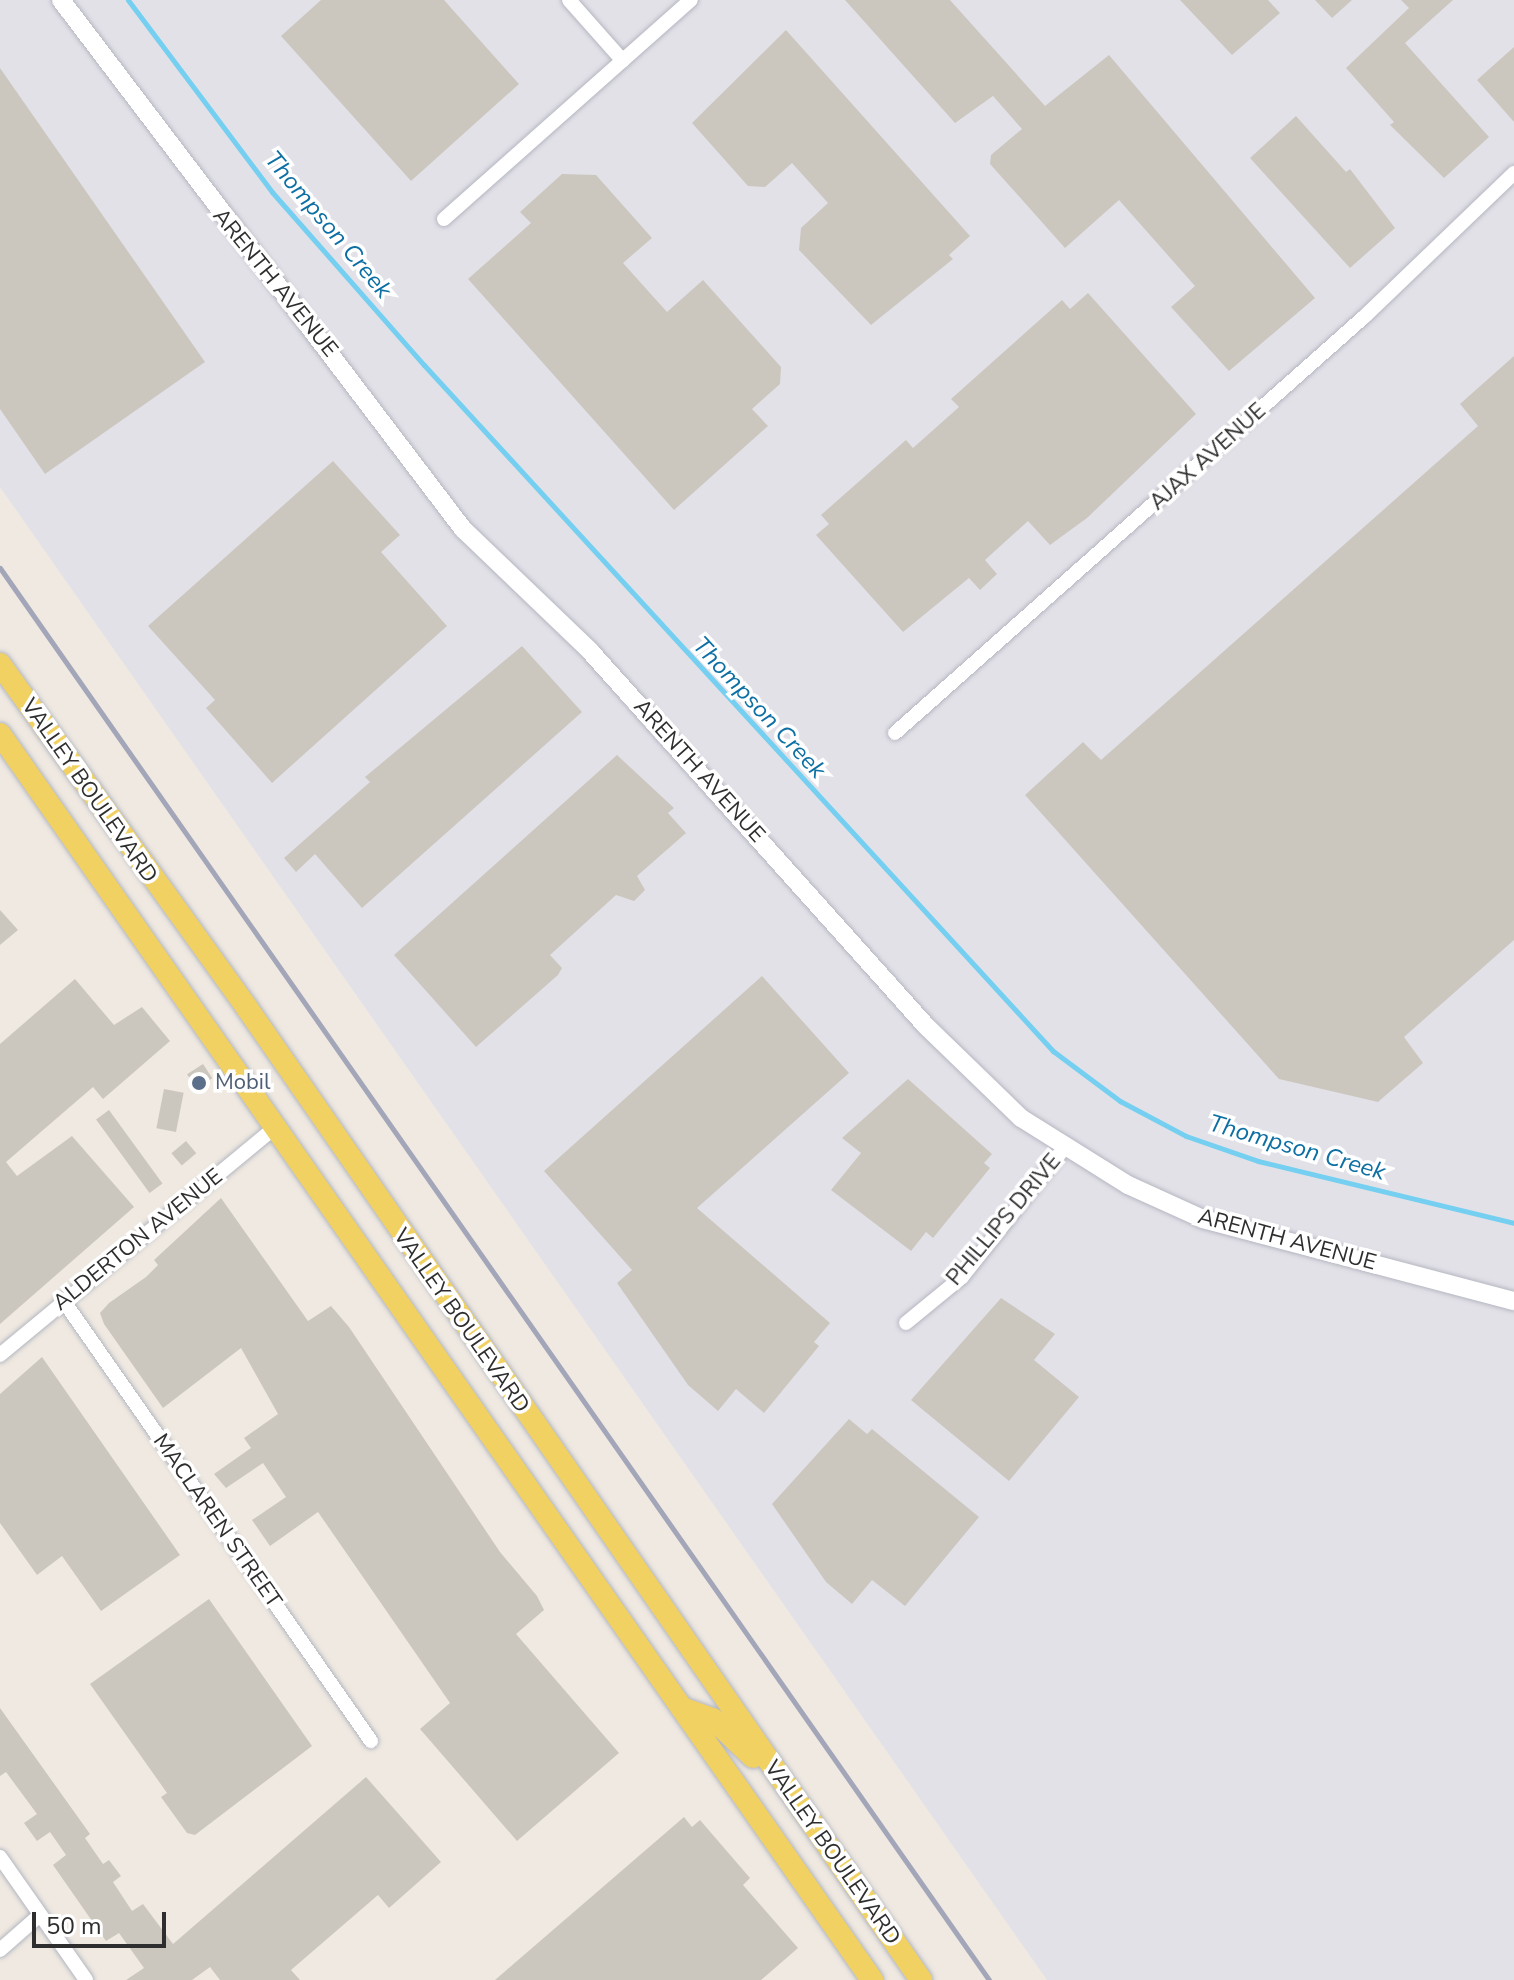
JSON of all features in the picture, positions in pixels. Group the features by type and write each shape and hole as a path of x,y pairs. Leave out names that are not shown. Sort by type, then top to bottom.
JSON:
{"main road":[{"name":"VALLEY BOULEVARD","path":"0,664 921,1980"},
{"name":"VALLEY BOULEVARD","path":"0,734 872,1980"},
{"path":"277,1126 309,1103"},
{"path":"682,1708 713,1719 791,1795"}],"street":[{"name":"ARENTH AVENUE","path":"61,0 463,529 632,696 926,1026 1021,1118 1065,1147 1203,1219 1514,1301"},
{"path":"569,0 623,61"},
{"path":"444,219 691,0"},
{"name":"AJAX AVENUE","path":"895,733 1365,316 1514,173"},
{"name":"ALDERTON AVENUE","path":"0,1355 277,1126"},
{"name":"PHILLIPS DRIVE","path":"906,1323 962,1277 1065,1147"},
{"name":"MACLAREN STREET","path":"63,1300 371,1741"},
{"path":"0,1857 86,1980"},
{"path":"0,1950 40,1915"}],"shaded area":[{"path":"0,0 1514,0 1514,1980 1047,1980 0,487"}],"building":[{"path":"321,0 444,0 519,84 411,181 281,36"},
{"path":"845,0 950,0 1045,106 1109,55 1315,298 1229,371 1171,307 1195,286 1119,200 1065,248 990,164 991,155 1022,129 993,96 955,123"},
{"path":"1180,0 1268,0 1280,13 1232,55"},
{"path":"1315,0 1352,0 1332,18"},
{"path":"1401,0 1453,0 1405,43 1489,137 1444,178 1390,125 1394,122 1346,68 1409,8"},
{"path":"786,30 970,236 949,255 953,259 871,325 799,250 801,228 828,203 792,163 765,187 748,186 692,123"},
{"path":"1514,47 1514,122 1477,80"},
{"path":"0,68 205,362 45,474 0,409"},
{"path":"1296,116 1346,172 1350,169 1395,228 1350,268 1250,158"},
{"path":"562,174 596,175 652,238 623,263 667,312 703,280 781,367 780,384 752,409 768,426 674,510 468,279 531,223 520,212"},
{"path":"1088,293 1196,414 1087,518 1050,545 1028,521 985,560 997,574 980,590 969,578 903,632 816,535 829,524 821,515 906,440 913,448 959,407 951,399 1062,300 1070,309"},
{"path":"1514,356 1514,940 1404,1037 1423,1063 1378,1102 1279,1079 1025,795 1083,742 1101,760 1478,426 1460,404"},
{"path":"333,461 400,535 381,552 447,626 272,783 206,708 215,700 148,626"},
{"path":"522,646 582,712 362,908 315,854 296,872 284,858 370,782 365,777"},
{"path":"617,755 674,808 668,813 686,833 637,876 645,890 634,901 616,895 550,955 562,968 558,975 476,1047 394,955"},
{"path":"0,910 18,930 0,945"},
{"path":"762,976 849,1073 697,1208 830,1323 814,1342 819,1346 764,1413 736,1389 718,1411 688,1385 617,1283 632,1270 544,1171"},
{"path":"75,979 114,1025 142,1007 170,1041 103,1099 93,1087 6,1162 17,1176 72,1136 134,1207 0,1324 0,1044"},
{"path":"203,1064 212,1078 196,1089 187,1074"},
{"path":"908,1079 992,1154 984,1163 990,1168 933,1238 926,1232 911,1251 831,1190 861,1153 842,1138"},
{"path":"164,1089 184,1093 176,1132 156,1128"},
{"path":"109,1110 162,1184 150,1193 96,1119"},
{"path":"186,1141 196,1153 182,1165 171,1153"},
{"path":"221,1198 308,1321 331,1306 349,1327 500,1552 537,1596 544,1610 516,1634 619,1753 517,1841 420,1729 450,1703 318,1512 270,1546 252,1520 286,1497 263,1463 226,1488 214,1474 251,1448 244,1438 278,1414 241,1348 163,1408 104,1324 100,1313 109,1303 146,1277 158,1265 154,1260"},
{"path":"1001,1298 1055,1334 1034,1360 1079,1397 1009,1481 911,1400"},
{"path":"42,1357 180,1555 101,1611 62,1556 37,1575 0,1523 0,1394"},
{"path":"849,1419 867,1434 872,1429 979,1517 905,1606 872,1580 852,1604 826,1582 772,1504"},
{"path":"209,1599 312,1746 195,1835 187,1833 161,1797 167,1793 90,1684"},
{"path":"0,1708 90,1834 85,1838 103,1864 109,1860 121,1876 113,1882 132,1911 143,1904 173,1944 366,1777 441,1862 389,1908 378,1895 291,1970 300,1980 220,1980 210,1967 192,1980 126,1980 144,1968 119,1933 106,1941 53,1865 66,1855 50,1832 37,1841 24,1823 37,1814 6,1772 0,1776"},
{"path":"684,1817 692,1827 700,1820 750,1878 743,1885 798,1948 761,1980 495,1980"}],"waterway":[{"name":"Thompson Creek","path":"128,0 272,192 424,365 1053,1051 1120,1101 1186,1136 1258,1161 1514,1223"}],"railway":[{"path":"0,568 989,1980"}],"place":[{"name":"Mobil","path":"199,1083"}]}
